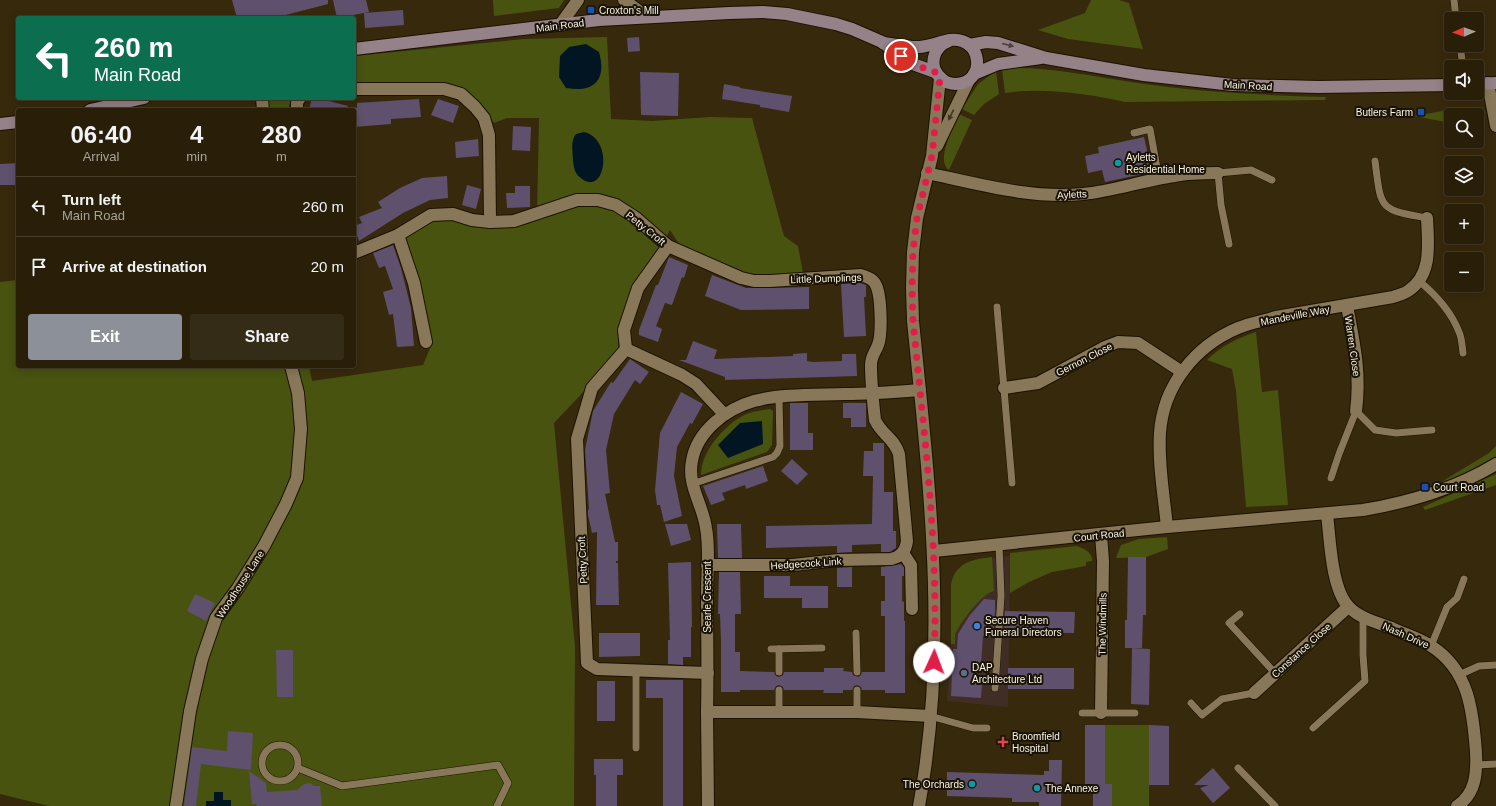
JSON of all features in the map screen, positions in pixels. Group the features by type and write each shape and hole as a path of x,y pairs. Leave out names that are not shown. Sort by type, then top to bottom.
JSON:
{"main road":[{"name":"Main Road","path":"356,49 560,25 647,17 729,13 787,14 836,24 882,42 918,47 950,40 957,40 969,45 986,42 998,43 1046,58 1144,75 1233,85 1318,87 1444,85"},
{"path":"938,75 933,67 934,56 940,46 950,40"},
{"name":"Main Road","path":"882,42 910,63 938,75 944,81 954,84 964,82 998,64 1046,58"},
{"path":"969,45 977,57 977,63 971,77"},
{"path":"99,108 135,100"},
{"path":"0,124 16,122"}],"street":[{"path":"560,25 578,0"},
{"path":"624,0 647,17"},
{"path":"932,156 938,75"},
{"path":"919,806 930,716 935,633 934,551 913,321 913,259 917,218 932,156 971,77"},
{"path":"1487,83 1496,126"},
{"path":"356,89 444,89 461,94 475,107 484,118 489,135 490,222"},
{"name":"Ayletts","path":"927,173 1008,190 1052,195 1102,192 1183,175 1218,173"},
{"name":"Petty Croft","path":"356,252 398,235 432,215 452,214 472,220 490,222 514,221 577,200 598,200 616,205 636,218 668,246 638,288 624,330 626,349 592,388 576,439 587,663 598,669 708,673"},
{"path":"1419,281 1426,267 1429,249 1427,218"},
{"path":"398,235 414,282 426,342"},
{"name":"Little Dumplings","path":"668,246 741,278 754,281 861,275 869,278 875,283 879,293 880,336 878,345 872,356 871,365 873,394"},
{"name":"Mandeville Way","path":"1167,527 1160,453 1160,432 1163,412 1172,390 1190,360 1202,349 1220,337 1238,328 1276,317 1393,297 1408,291 1419,281"},
{"name":"Warren Close","path":"1347,306 1358,368 1356,411"},
{"name":"Gernon Close","path":"1004,388 1038,383 1105,347 1118,342 1138,343 1182,372"},
{"path":"626,349 682,375 696,384 724,414"},
{"name":"Woodhouse Lane","path":"176,806 190,710 202,659 216,618 238,588 264,546 286,504 297,478 301,429 298,393 292,368"},
{"name":"Searle Crescent","path":"708,806 706,527 692,484 691,467 695,448 724,414 755,401 778,397 873,394 920,390"},
{"path":"873,394 875,420 878,427 896,445 899,454 907,541 903,553 912,565 912,609"},
{"name":"Court Road","path":"934,551 1167,527 1327,514 1391,506 1458,484 1496,464"},
{"path":"1327,514 1336,581 1348,607"},
{"name":"The Windmills","path":"1101,535 1103,561 1101,713"},
{"name":"Hedgecock Link","path":"707,565 793,566 838,560 892,559 898,558 903,553"},
{"name":"Nash Drive","path":"1348,607 1363,616 1430,646 1447,659 1459,675 1468,693 1472,712 1477,765 1476,779 1470,792 1463,802 1457,806"},
{"name":"Constance Close","path":"1254,693 1348,607"},
{"path":"707,712 857,712 930,716"}],"lane":[{"path":"1454,0 1455,12"},
{"path":"1134,133 1150,129 1159,179"},
{"path":"1375,161 1380,197 1387,208 1401,214 1427,218"},
{"path":"1229,244 1221,205 1218,173 1251,170 1272,180"},
{"path":"1419,281 1433,293 1449,312 1460,333 1463,353"},
{"path":"997,307 1012,483"},
{"path":"692,484 773,457 777,453 780,446 778,397"},
{"path":"1331,478 1356,411 1375,430 1396,433 1432,430"},
{"path":"995,688 1001,596 999,544"},
{"path":"1430,646 1447,607 1457,598 1464,579"},
{"path":"1240,614 1229,623 1275,673"},
{"path":"1313,728 1365,681 1363,616"},
{"path":"856,633 857,672"},
{"path":"771,649 822,648"},
{"path":"779,649 779,672"},
{"path":"1459,675 1479,666 1496,665"},
{"path":"636,671 636,748"},
{"path":"779,690 779,712"},
{"path":"857,690 857,712"},
{"path":"1191,703 1202,715 1222,699 1254,693"},
{"path":"1082,713 1135,713"},
{"path":"930,716 973,728 987,728"},
{"path":"283,745 289,747 297,756 298,768 296,774 286,781 274,781 269,778 262,769 263,756 271,747 283,745"},
{"path":"1477,765 1496,764"},
{"path":"298,768 342,786 498,765 508,783 496,806"},
{"path":"1238,768 1275,806"}],"shaded area":[{"path":"1010,556 1008,707 947,701 952,626 951,585 953,575 964,564 978,559"}],"green space":[{"path":"493,0 564,0 559,8 494,16"},
{"path":"1091,0 1119,0 1129,3 1143,49 1068,39 1038,30 1085,13"},
{"path":"607,37 611,119 652,121 710,117 752,118 784,236 798,246 803,273 769,276 750,275 679,244 670,230 660,249 631,288 619,331 618,350 588,387 554,423 575,647 574,806 49,806 0,794 0,282 16,280 16,368 309,368 312,381 423,365 431,346 404,237 433,221 537,213 539,118 507,118 494,123 484,108 466,91 356,84 356,56 524,39"},
{"path":"1002,69 1056,70 1131,82 1204,91 1326,97 1325,100 1125,102 1097,96 1065,92 1019,91 1005,93"},
{"path":"996,71 999,94 984,104 974,115 962,109 978,84"},
{"path":"266,100 293,100 289,105 289,108 267,108"},
{"path":"1444,111 1444,122 1414,116"},
{"path":"959,114 972,120 949,170 945,165 945,151"},
{"path":"1256,332 1262,392 1278,390 1288,505 1246,507 1236,391 1232,369 1207,360 1230,343"},
{"path":"770,409 773,411 772,445 767,452 701,475 702,466 710,447 724,430 732,423 749,413"},
{"path":"1496,446 1496,456 1455,479 1433,487 1489,453"},
{"path":"1496,474 1496,485 1425,510 1423,507"},
{"path":"1167,537 1168,549 1146,557 1116,558 1121,545 1139,539"},
{"path":"1077,546 1086,550 1092,558 1092,561 1086,562 1086,566 1052,572 1029,582 1010,593 1010,553"},
{"path":"992,557 994,591 984,597 966,617 957,630 955,635 955,644 951,644 951,585 953,578 960,567 971,561"},
{"path":"1105,725 1149,725 1149,806 1112,806 1112,784 1105,784"}],"water":[{"path":"586,44 599,52 601,70 599,77 591,86 576,89 566,88 559,77 560,56 569,47"},
{"path":"584,132 594,137 600,145 603,154 601,173 597,180 590,182 582,179 576,173 573,161 572,143 574,137 576,134"},
{"path":"762,421 763,444 728,458 718,445 740,423"},
{"path":"214,792 223,792 223,800 231,800 231,806 206,806 206,801 214,801"}],"building":[{"path":"232,0 328,0 328,4 282,16 236,16"},
{"path":"333,0 366,0 369,12 348,16 337,16"},
{"path":"403,10 404,25 365,28 364,13"},
{"path":"639,37 640,51 628,52 627,38"},
{"path":"640,72 679,73 678,116 641,115"},
{"path":"724,84 792,96 789,112 760,107 760,105 722,99"},
{"path":"419,99 421,117 391,119 391,124 356,127 356,108 354,107 357,108 357,103"},
{"path":"438,99 459,106 453,123 431,115"},
{"path":"312,100 326,100 348,106 348,108 310,108"},
{"path":"513,126 531,127 530,151 512,150"},
{"name":"Ayletts Residential Home","path":"1144,137 1152,172 1105,182 1102,170 1088,173 1085,156 1099,153 1098,147"},
{"path":"478,139 479,156 456,158 455,142"},
{"path":"16,163 16,185 0,185 0,164"},
{"path":"447,176 448,198 430,200 403,213 359,241 356,232 356,225 362,223 359,217 382,208 378,202 400,188 422,178"},
{"path":"467,185 481,189 476,209 462,205"},
{"path":"515,186 530,186 530,207 507,208 506,193 515,193"},
{"path":"393,245 401,268 411,308 414,346 397,347 393,314 389,315 383,292 393,289 385,266 379,268 373,253"},
{"path":"669,257 688,265 672,305 665,303 656,326 662,329 658,342 639,335 639,330 656,285 658,285"},
{"path":"712,275 746,288 809,287 809,309 741,310 705,296"},
{"path":"860,283 866,285 866,297 864,297 866,336 844,337 841,284"},
{"path":"693,341 717,350 714,359 793,356 793,354 807,353 807,361 842,361 842,354 856,354 857,376 725,380 725,377 679,360 686,360"},
{"path":"630,359 649,372 640,384 635,380 614,414 606,450 610,493 605,494 615,542 618,542 618,561 616,561 616,563 618,563 619,605 596,605 597,532 592,533 588,515 589,509 585,450 593,411 611,382 613,383"},
{"path":"681,392 703,404 692,424 690,423 677,447 674,476 682,516 664,522 660,505 657,505 655,490 660,433"},
{"path":"790,403 808,403 808,433 813,433 813,450 790,450"},
{"path":"843,403 866,403 866,427 851,427 851,418 843,418"},
{"path":"873,443 884,443 884,492 893,492 893,531 896,531 896,548 890,552 881,552 881,544 852,545 852,552 837,553 837,546 766,548 766,526 872,524 873,476 863,476 864,451 873,451"},
{"path":"792,459 808,474 797,485 781,471"},
{"path":"763,466 768,481 746,489 745,485 722,493 725,500 711,505 703,486"},
{"path":"665,524 687,524 691,540 671,546"},
{"path":"717,524 741,524 742,558 718,558"},
{"path":"1128,557 1146,557 1146,615 1143,615 1142,648 1125,648"},
{"path":"691,562 691,657 683,657 683,665 668,664 668,640 670,640 668,563"},
{"path":"901,564 904,567 904,576 902,576 902,601 904,602 905,621 905,693 885,693 885,690 862,690 861,687 857,685 854,686 852,690 843,690 843,693 823,693 824,690 784,690 783,687 779,685 776,686 774,690 740,690 740,692 721,692 720,614 718,614 719,572 740,572 741,614 735,614 735,652 740,652 740,671 774,672 776,676 779,677 783,675 784,672 824,672 824,668 844,668 843,671 852,672 853,675 858,677 862,672 885,672 885,616 881,616 881,601 885,601 885,576 881,576 881,567"},
{"path":"852,567 852,587 837,587 837,568"},
{"path":"764,576 790,576 790,586 828,586 828,608 802,608 802,598 764,598"},
{"path":"195,594 215,603 206,621 187,611"},
{"path":"984,599 995,600 995,611 993,637 983,636 981,664 977,668 977,678 982,683 981,698 951,696 953,649 957,649 958,634 970,615"},
{"path":"1005,611 1075,612 1074,633 1004,632"},
{"path":"599,633 640,633 640,656 599,657"},
{"path":"1132,648 1150,649 1149,705 1131,704"},
{"path":"276,650 293,650 293,697 277,697"},
{"path":"1008,668 1074,668 1074,689 1008,689"},
{"path":"646,680 683,680 683,806 663,806 663,698 646,698"},
{"path":"597,681 615,681 615,721 597,721"},
{"path":"1085,725 1105,725 1105,784 1112,784 1112,806 1093,806 1093,784 1085,784"},
{"path":"1149,725 1169,726 1169,785 1149,785"},
{"path":"228,731 253,733 251,770 201,764 196,806 184,806 192,747 227,751"},
{"path":"594,759 623,759 623,775 617,775 617,806 596,806 596,775 594,775"},
{"path":"1049,760 1062,760 1061,806 1039,806 1039,802 1012,802 1012,798 947,796 947,772 1044,775 1044,771 1049,771"},
{"path":"1213,768 1230,788 1213,803 1200,788 1209,785 1194,785"},
{"path":"249,771 266,783 267,792 297,790 304,784 310,783 314,786 320,786 322,806 257,806 256,804 252,804"}],"place":[{"name":"Croxton's Mill","path":"591,10"},
{"name":"Butlers Farm","path":"1421,112"},
{"name":"Ayletts Residential Home","path":"1118,163"},
{"name":"Court Road","path":"1425,487"},
{"name":"Secure Haven Funeral Directors","path":"977,626"},
{"name":"DAP Architecture Ltd","path":"964,673"},
{"name":"Broomfield Hospital","path":"1003,742"},
{"name":"The Orchards","path":"972,784"},
{"name":"The Annexe","path":"1037,788"}],"route":[{"path":"901,56 910,63 935,72 940,78 932,156 917,218 913,252 912,288 913,321 934,551 934,662"}]}
